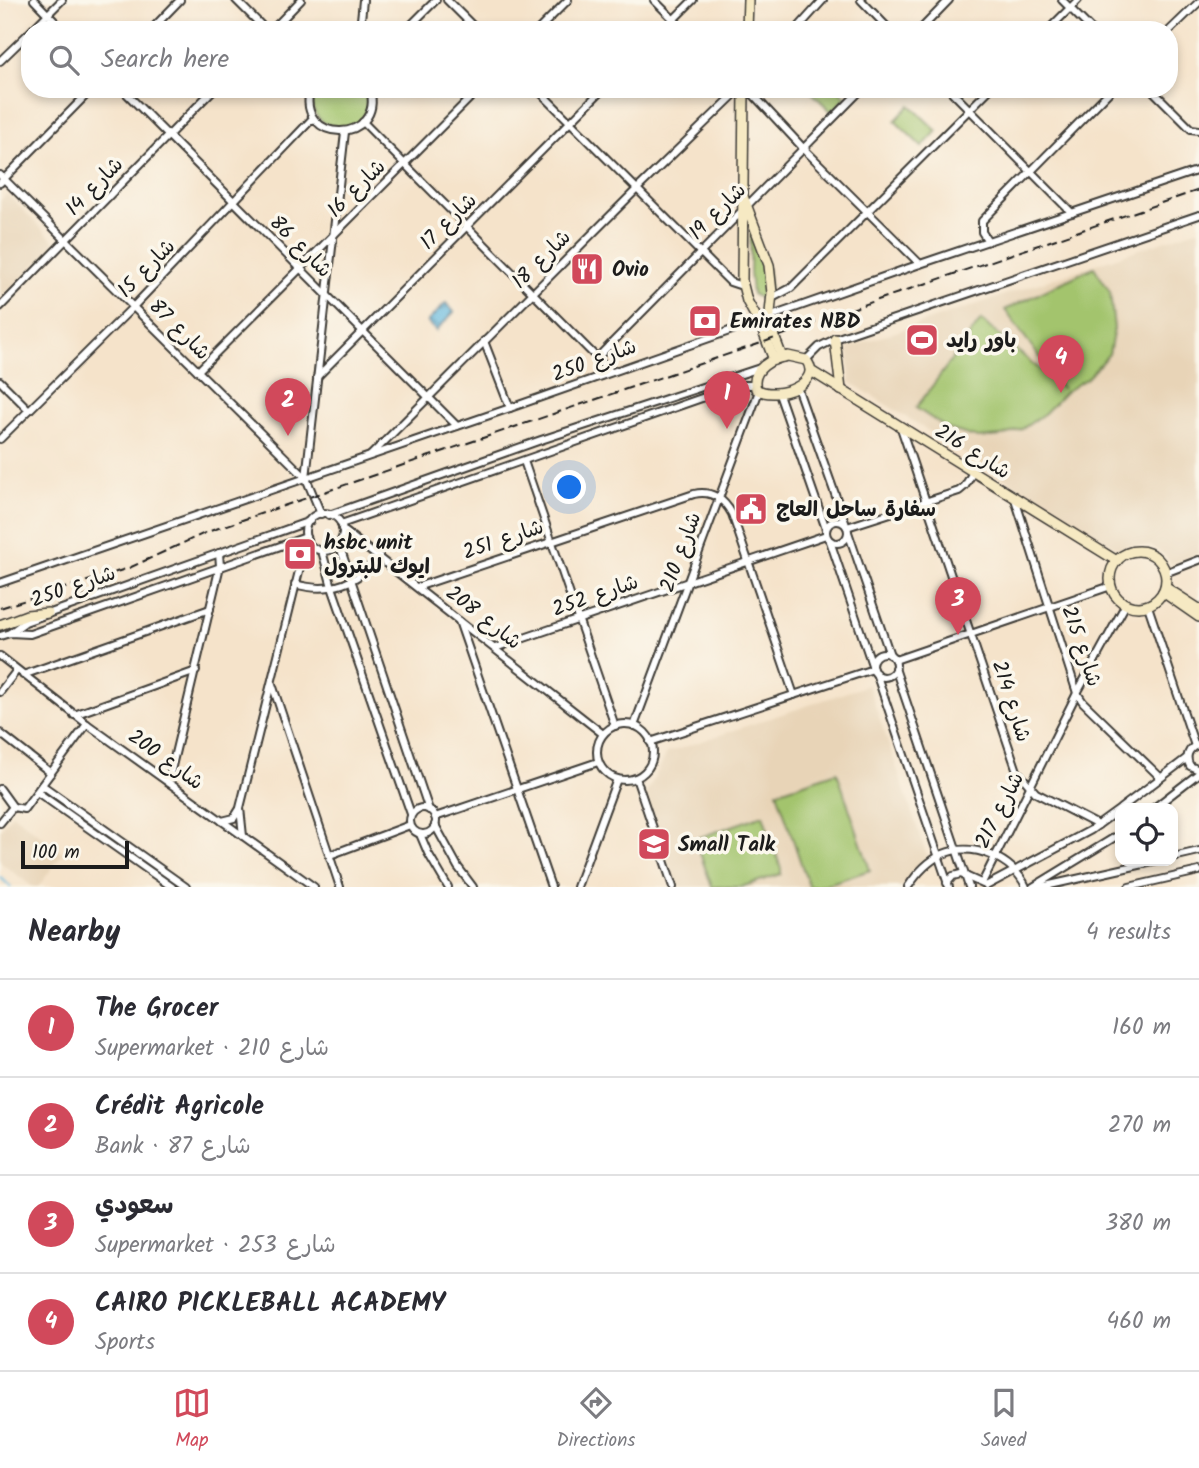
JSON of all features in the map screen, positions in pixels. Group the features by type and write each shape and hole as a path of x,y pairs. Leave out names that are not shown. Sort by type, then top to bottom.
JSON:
{"main road":[{"path":"747,21 748,0"},
{"path":"744,98 743,286 747,301 763,319 778,358"},
{"path":"744,209 769,265 772,279 772,298 763,319"},
{"path":"835,339 841,390"},
{"path":"795,356 807,360 811,371 797,387 779,394 757,388 755,378 762,368 778,358 795,356"},
{"name":"شارع 216","path":"811,371 1117,561"},
{"path":"1142,551 1157,559 1165,573 1164,590 1159,598 1148,606 1126,604 1119,600 1111,586 1110,577 1117,561 1132,552 1142,551"},
{"path":"1164,590 1199,609"},
{"path":"1164,590 1199,617"},
{"path":"0,625 27,615 48,613"}],"street":[{"path":"34,0 55,21"},
{"path":"41,21 62,0"},
{"path":"160,21 180,0"},
{"path":"236,0 257,21"},
{"path":"281,21 301,0"},
{"path":"360,21 363,0"},
{"path":"415,21 436,0"},
{"path":"447,0 468,21"},
{"path":"547,21 568,0"},
{"path":"654,0 673,20 693,0"},
{"path":"804,21 823,0"},
{"path":"861,0 881,21"},
{"path":"929,21 949,0"},
{"path":"1062,0 1083,21"},
{"path":"1057,21 1078,0"},
{"path":"1178,22 1199,2"},
{"path":"0,61 21,41"},
{"path":"1,179 83,98"},
{"name":"شارع 86","path":"131,98 457,426"},
{"name":"شارع 14","path":"0,307 205,98"},
{"path":"309,98 308,105 313,118 327,129 345,132 363,122 371,107 370,98"},
{"name":"شارع 16","path":"198,371 470,98"},
{"path":"546,98 730,282 743,286"},
{"name":"شارع 17","path":"317,377 594,98"},
{"name":"شارع 18","path":"369,456 636,189 734,98"},
{"path":"753,98 920,264"},
{"name":"شارع 19","path":"597,358 853,98"},
{"path":"958,98 1072,213"},
{"path":"772,298 791,288 981,98"},
{"path":"988,241 982,232 982,221 1103,98"},
{"path":"1161,98 1191,129 1199,130"},
{"name":"شارع 15","path":"0,439 133,307 313,118"},
{"path":"363,122 611,372"},
{"path":"321,514 306,478 345,132"},
{"name":"شارع 250","path":"0,583 1199,170"},
{"name":"شارع 87","path":"1,179 306,478"},
{"path":"807,360 819,347 835,339 1199,215"},
{"path":"484,341 510,408"},
{"path":"222,821 234,818 240,808 310,521 321,514 329,514 541,440 762,368"},
{"path":"0,381 29,411"},
{"path":"342,526 738,385 757,388"},
{"path":"797,387 894,661 969,887"},
{"name":"شارع 210","path":"634,726 757,388"},
{"path":"779,394 947,886"},
{"name":"شارع 214","path":"901,428 1014,765 1030,788"},
{"path":"524,461 615,726"},
{"path":"847,528 959,491 973,472"},
{"name":"شارع 251","path":"417,587 694,494 707,492 719,498"},
{"path":"719,498 732,514 794,695"},
{"name":"شارع 215","path":"1015,499 1077,693 1160,777"},
{"path":"329,514 342,526"},
{"name":"شارع 250","path":"10,633 21,624 48,613 310,521"},
{"path":"827,535 832,521 840,521 847,528"},
{"path":"342,526 339,544 429,810 458,867 472,887"},
{"name":"شارع 208","path":"342,526 603,734"},
{"path":"827,535 840,543 846,539 847,528"},
{"name":"شارع 252","path":"495,648 827,535"},
{"path":"306,538 311,546 322,551 331,550 339,544"},
{"name":"شارع 250","path":"0,636 10,633 30,634 306,538"},
{"path":"322,551 411,814 410,825"},
{"path":"168,783 220,566 219,553"},
{"path":"295,584 318,589 351,582 379,556"},
{"path":"1165,573 1199,560"},
{"path":"874,669 879,654 894,661 1111,586"},
{"name":"شارع 217","path":"985,886 995,857 1077,693 1126,604"},
{"path":"1148,606 1197,745 1189,750 1187,758 1190,766 1199,771 1160,803"},
{"path":"0,692 20,672 210,609"},
{"path":"458,619 551,887"},
{"name":"شارع 200","path":"0,656 74,715 314,887"},
{"path":"650,742 874,669 887,676 894,661"},
{"path":"74,715 195,671"},
{"path":"271,682 340,887"},
{"path":"0,789 13,807 24,809 87,724"},
{"path":"615,726 634,726 644,732 650,742 650,763 636,778 617,779 606,773 598,762 597,752 603,734 615,726"},
{"path":"0,733 51,774"},
{"path":"1128,803 1187,758"},
{"path":"420,834 429,832 435,821 517,789 598,762"},
{"path":"636,778 673,887"},
{"path":"577,887 617,779"},
{"path":"42,785 184,886"},
{"path":"1030,788 1098,825"},
{"path":"37,792 172,887"},
{"path":"0,823 13,807"},
{"path":"240,808 243,836"},
{"path":"411,814 417,809 429,810"},
{"path":"947,886 953,876 965,875 985,886 1115,813"},
{"path":"330,856 410,825"},
{"path":"410,825 420,834 448,887"},
{"path":"1033,887 1115,837"},
{"path":"910,887 916,874 937,857 956,850 995,857 1016,870 1026,887"},
{"path":"1178,856 1199,851"},
{"path":"1041,887 1135,866"},
{"path":"1129,887 1199,871"}],"shaded area":[{"path":"7,194 57,244 0,299 0,201"},
{"path":"1199,229 1199,553 1171,564 1151,546 1118,549 850,382 848,348"},
{"path":"868,685 927,856 911,873 903,887 677,887 646,794 667,753"},
{"path":"12,814 63,853 38,887 33,887 0,862 0,830"}],"green space":[{"path":"313,98 368,98 367,108 360,121 349,127 337,128 325,123 316,115"},
{"path":"817,98 845,98 832,112"},
{"path":"910,105 937,131 922,147 895,121"},
{"path":"751,226 768,271 769,289 766,297 760,298 752,294"},
{"path":"1094,267 1110,292 1114,328 1109,354 1087,378 1065,392 1045,413 1022,429 1002,436 978,438 948,429 916,408 981,320 1063,389 1005,310"},
{"path":"837,772 870,870 819,887 809,887 777,792"},
{"path":"763,815 781,874 741,887 712,887 695,839"}],"water":[{"path":"446,303 454,312 436,331 427,322"}],"waterway":[{"path":"0,877 11,887"}],"railway":[{"path":"0,608 129,568 207,532 1199,190"}],"place":[{"name":"Ovio","path":"587,269"},
{"name":"Emirates NBD","path":"705,321"},
{"name":"باور رايد","path":"922,340"},
{"name":"CAIRO PICKLEBALL ACADEMY","path":"1061,393"},
{"name":"The Grocer","path":"727,429"},
{"name":"Crédit Agricole","path":"288,436"},
{"name":"سفارة ساحل العاج","path":"751,509"},
{"name":"hsbc unit ايوك للبترول","path":"300,554"},
{"name":"سعودي","path":"958,635"},
{"name":"Small Talk","path":"654,844"}]}
